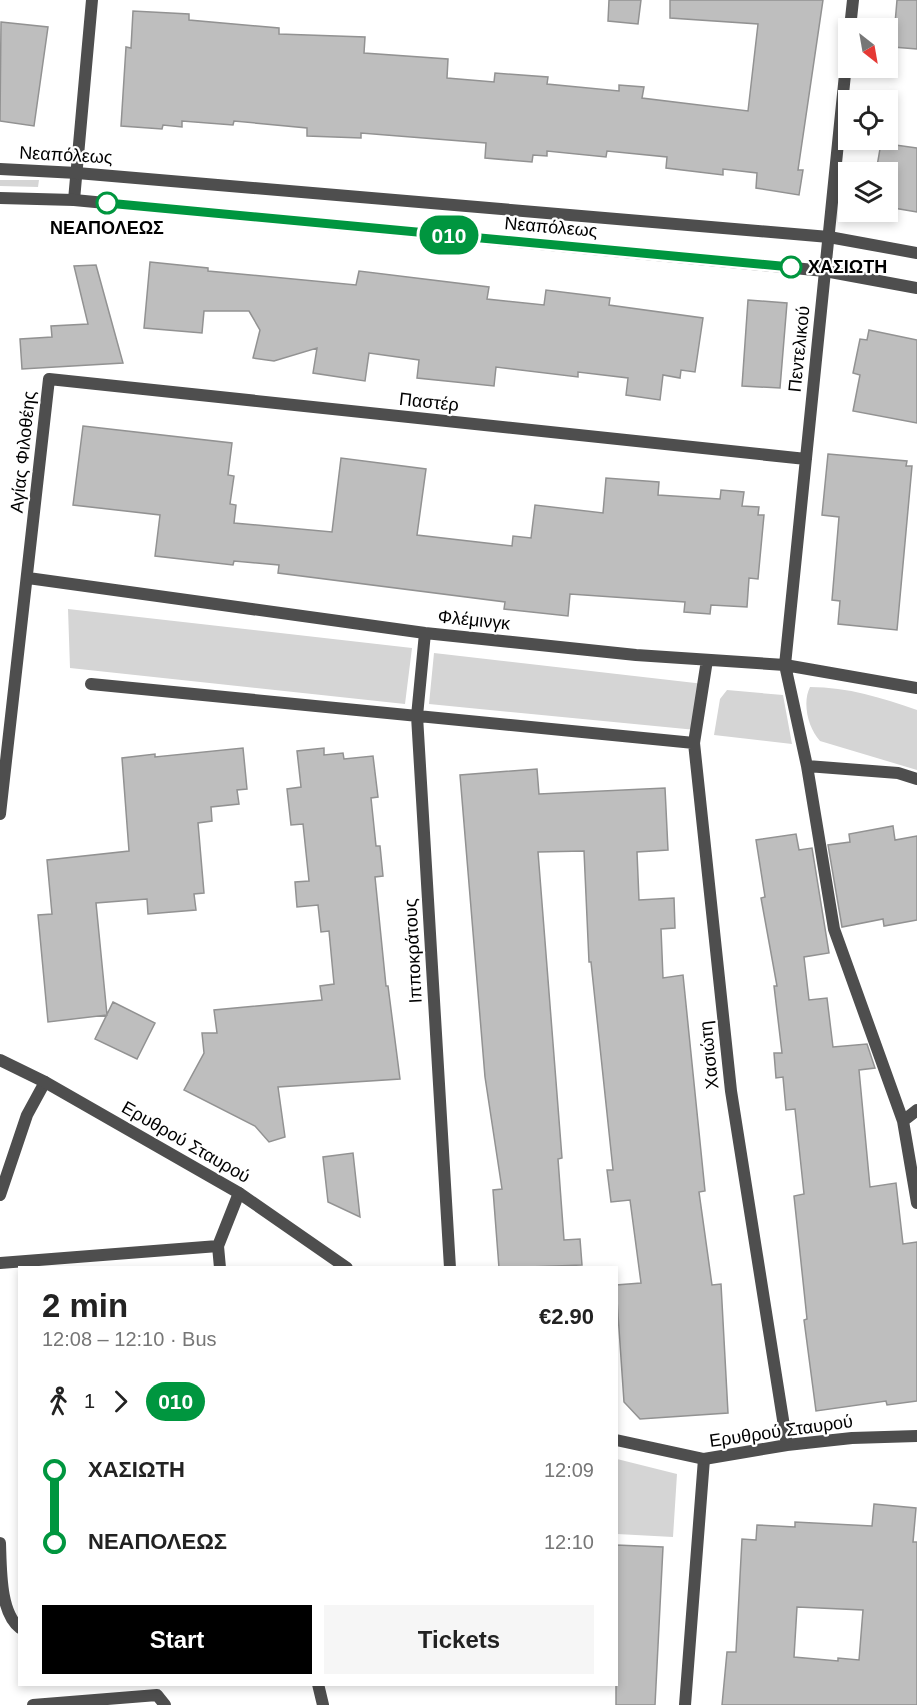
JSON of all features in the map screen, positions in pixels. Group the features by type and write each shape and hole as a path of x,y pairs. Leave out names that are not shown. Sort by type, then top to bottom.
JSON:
{"street":[{"path":"75,200 92,0"},
{"path":"851,18 853,0"},
{"name":"Πεντελικού","path":"845,78 785,665 807,766 834,929 903,1121 917,1203"},
{"name":"Νεαπόλεως","path":"0,169 77,173 829,237 917,253"},
{"name":"Νεαπόλεως","path":"0,198 75,200 825,271 917,288"},
{"name":"Παστέρ","path":"49,379 806,459"},
{"name":"Αγίας Φιλοθέης","path":"0,814 49,379"},
{"name":"Φλέμινγκ","path":"28,578 425,633 707,660 785,665 917,688"},
{"name":"Ιπποκράτους","path":"425,633 417,716 450,1266"},
{"name":"Χασιώτη","path":"707,660 694,743 731,1091 787,1445"},
{"path":"91,684 694,743"},
{"path":"807,766 898,774 917,779"},
{"name":"Ερυθρού Σταυρού","path":"0,1060 45,1082 239,1192 344,1266"},
{"path":"0,1195 27,1114 45,1082"},
{"path":"903,1121 917,1110"},
{"path":"219,1266 218,1246 239,1192"},
{"path":"0,1263 218,1246"},
{"name":"Ερυθρού Σταυρού","path":"618,1440 704,1459 787,1445 852,1438 917,1436"},
{"path":"685,1705 704,1459"},
{"path":"0,1543 3,1606 8,1620 18,1627"},
{"path":"318,1686 323,1705"},
{"path":"33,1705 157,1695 165,1705"}],"shaded area":[{"path":"0,180 39,180 38,187 0,186"},
{"path":"68,609 412,648 405,704 70,668"},
{"path":"434,653 704,684 696,730 429,704"},
{"path":"810,687 851,691 917,710 917,770 820,741 807,715 806,700"},
{"path":"727,690 783,695 792,744 714,735 720,699"},
{"path":"618,1459 677,1474 673,1537 618,1534"}],"building":[{"path":"609,0 641,0 638,24 608,21"},
{"path":"670,0 823,0 798,170 803,170 799,195 756,188 757,173 723,169 723,175 666,168 667,157 607,151 606,157 547,151 547,156 533,155 532,162 485,158 486,143 361,133 361,138 307,136 307,128 234,121 233,125 182,121 182,127 163,125 162,129 121,126 126,47 131,48 133,11 189,14 189,20 279,28 279,34 365,37 364,53 448,59 447,78 494,82 495,73 548,77 547,84 619,91 619,85 644,87 642,98 748,111 758,24 670,18"},
{"path":"897,0 917,0 917,49 898,47 898,18 895,18"},
{"path":"1,22 48,27 34,126 0,121"},
{"path":"898,145 917,148 917,212 898,209 898,162 878,162 880,150 898,150"},
{"path":"150,262 208,268 208,271 356,285 359,271 489,287 487,299 544,305 546,290 610,298 609,305 703,318 695,372 681,370 680,378 663,375 660,400 626,395 628,378 578,372 578,377 496,367 494,386 417,378 419,360 369,353 365,381 313,373 317,348 274,361 253,358 260,330 249,311 204,311 202,333 144,328"},
{"path":"96,265 123,363 22,369 20,339 52,337 51,326 88,324 74,266"},
{"path":"748,300 787,303 780,388 742,386"},
{"path":"869,330 917,340 917,423 853,411 860,375 853,373 860,339 867,340"},
{"path":"83,426 232,443 228,475 234,476 230,504 236,505 234,523 332,532 341,458 426,469 417,535 512,546 513,536 531,538 535,505 603,513 606,478 659,482 658,495 720,499 721,490 744,492 742,506 759,507 758,515 764,515 758,579 749,578 747,607 711,605 710,614 684,612 685,602 570,594 568,616 504,609 505,602 278,573 279,565 234,561 233,565 155,556 160,515 73,505"},
{"path":"828,454 907,461 906,466 912,466 897,630 838,624 840,601 832,600 839,517 822,515"},
{"path":"243,748 247,789 237,790 239,804 211,807 212,821 198,823 204,893 194,894 196,910 148,914 147,899 96,903 107,1015 48,1022 38,915 52,914 47,860 129,851 122,758"},
{"path":"324,748 324,755 343,753 344,759 373,756 378,797 371,798 376,846 380,846 383,876 375,877 386,986 388,986 400,1079 278,1087 285,1137 269,1142 255,1126 184,1090 204,1053 202,1033 217,1033 214,1010 322,1000 320,986 334,984 329,931 321,932 318,905 297,907 295,882 309,881 303,824 291,825 287,789 301,787 297,751"},
{"path":"537,769 539,794 665,788 668,850 637,852 639,900 674,898 675,928 661,929 663,978 683,975 705,1191 699,1192 712,1285 721,1284 728,1413 640,1419 624,1402 618,1285 641,1283 630,1200 611,1202 607,1170 613,1170 591,962 589,962 584,851 538,852 562,1158 558,1159 564,1240 580,1239 582,1265 499,1266 493,1190 502,1189 485,1077 460,775"},
{"path":"893,826 895,840 917,836 917,920 884,926 883,919 842,927 828,845 850,842 849,834"},
{"path":"796,834 799,850 812,848 829,953 804,957 809,1000 827,998 833,1047 867,1044 875,1068 859,1070 870,1187 896,1183 903,1244 917,1242 917,1401 887,1405 886,1401 816,1411 804,1320 807,1319 794,1196 804,1194 795,1109 786,1110 783,1077 776,1078 774,1053 782,1053 774,986 777,986 761,898 765,897 756,840"},
{"path":"113,1002 155,1023 137,1059 95,1039"},
{"path":"353,1153 360,1217 328,1202 323,1157"},
{"path":"874,1504 916,1508 913,1542 917,1542 917,1705 722,1705 727,1652 736,1652 742,1539 756,1540 757,1525 795,1527 795,1522 872,1526","holes":["797,1607 863,1610 859,1660 838,1658 838,1661 794,1657"]},
{"path":"618,1545 663,1547 655,1705 616,1705"}],"bus line":[{"name":"010","path":"107,203 791,267"}],"place":[{"name":"ΝΕΑΠΟΛΕΩΣ","path":"107,203"},
{"name":"ΧΑΣΙΩΤΗ","path":"791,267"}]}
